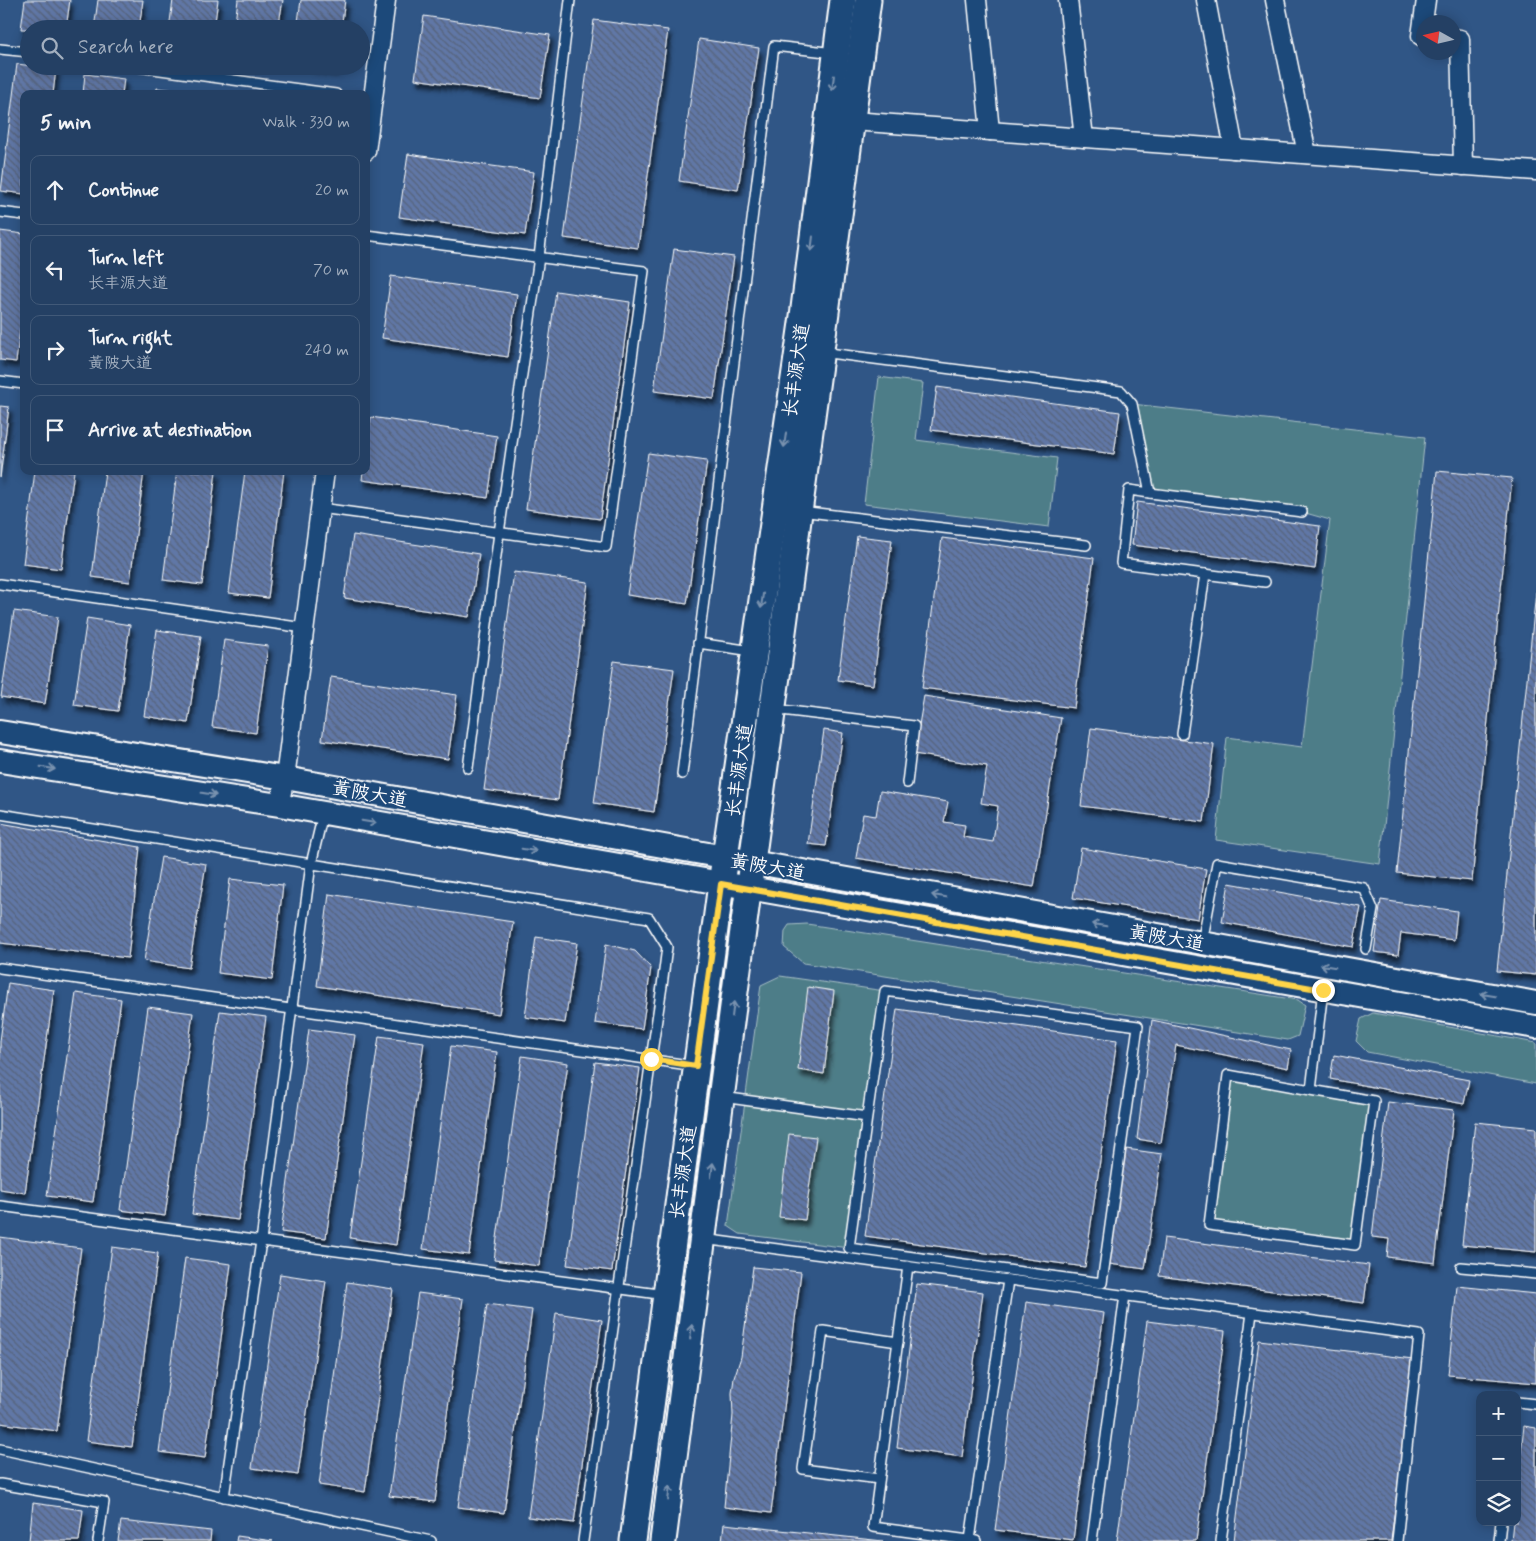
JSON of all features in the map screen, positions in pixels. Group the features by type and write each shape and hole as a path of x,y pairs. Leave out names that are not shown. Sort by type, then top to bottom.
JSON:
{"main road":[{"name":"长丰源大道","path":"633,1541 721,884 803,316 843,0"},
{"name":"长丰源大道","path":"663,1541 868,0"}],"street":[{"path":"370,98 386,0"},
{"path":"977,0 990,131"},
{"path":"1068,0 1084,138"},
{"path":"1206,0 1234,149"},
{"path":"1275,0 1307,154"},
{"path":"1424,15 1426,0"},
{"path":"1460,60 1463,166"},
{"path":"852,121 1536,171"},
{"path":"279,805 285,778 324,475"},
{"name":"黄陂大道","path":"0,732 285,778 1536,1004"},
{"name":"黄陂大道","path":"0,761 279,805 1536,1027"}],"lane":[{"path":"468,768 499,532 539,257 570,0"},
{"path":"682,774 774,46 836,53"},
{"path":"0,49 20,51"},
{"path":"197,75 307,90"},
{"path":"0,212 20,214"},
{"path":"320,508 606,547 644,271 370,236"},
{"path":"821,352 1120,391 1132,404 1150,493"},
{"path":"0,381 20,384"},
{"path":"1265,582 1121,563 1129,490 1302,512"},
{"path":"800,511 1086,545"},
{"path":"1182,734 1205,574"},
{"path":"0,584 304,628"},
{"path":"698,643 755,651"},
{"path":"773,709 914,726 906,782"},
{"path":"0,814 649,918 666,948 662,986 583,1541"},
{"path":"224,1497 312,864 323,814"},
{"path":"1202,944 1217,863 1364,888 1373,909 1366,949"},
{"path":"0,968 696,1066"},
{"path":"885,990 1138,1026 1102,1283 849,1248 868,1117 885,990"},
{"path":"1311,1090 1323,990"},
{"path":"1228,1075 1311,1090 1374,1101 1355,1245 1209,1225 1228,1075"},
{"path":"722,1096 868,1117"},
{"path":"0,1206 666,1295"},
{"path":"703,1239 1419,1335 1397,1541"},
{"path":"908,1266 873,1526 973,1541 1008,1280"},
{"path":"1461,1267 1536,1274"},
{"path":"1092,1541 1125,1296"},
{"path":"1221,1541 1252,1313"},
{"path":"880,1479 803,1469 823,1331 898,1342"},
{"path":"1521,1402 1536,1404"},
{"path":"0,1450 431,1541"},
{"path":"0,1484 104,1502 98,1541"},
{"path":"1499,1541 1501,1526"}],"green space":[{"path":"879,377 923,383 916,440 1057,458 1049,527 864,504"},
{"path":"1132,404 1425,437 1380,864 1216,840 1227,737 1302,747 1330,520 1302,512 1150,493"},
{"path":"807,924 1298,1000 1305,1005 1298,1036 1288,1040 803,963 784,947 785,931 789,925"},
{"path":"780,976 885,991 849,1248 740,1234 728,1226 761,985"},
{"path":"1373,1013 1536,1043 1536,1084 1367,1052 1356,1041 1361,1019"},
{"path":"1228,1075 1374,1101 1355,1245 1209,1225"}],"building":[{"path":"25,0 70,0 67,20 22,20"},
{"path":"98,0 143,0 140,20 95,20"},
{"path":"173,0 218,0 215,20 170,20"},
{"path":"238,0 283,0 280,20 235,20"},
{"path":"301,0 345,0 342,20 298,20"},
{"path":"424,16 550,35 540,98 415,79"},
{"path":"594,20 668,30 638,248 564,238"},
{"path":"699,39 759,48 738,190 679,181"},
{"path":"17,64 20,64 20,75 55,75 53,90 20,90 20,193 1,191"},
{"path":"85,75 124,79 123,90 83,90"},
{"path":"157,88 176,90 157,90"},
{"path":"408,154 534,172 525,235 399,217"},
{"path":"0,231 20,234 20,331 16,362 0,360"},
{"path":"674,249 734,257 714,399 654,391"},
{"path":"391,276 517,294 508,357 382,338"},
{"path":"556,291 630,302 600,519 526,509"},
{"path":"937,387 1120,412 1114,454 931,430"},
{"path":"0,406 9,407 0,478"},
{"path":"371,417 497,436 488,498 362,480 363,475 370,475"},
{"path":"648,453 707,461 687,604 627,595"},
{"path":"1437,471 1512,478 1472,881 1397,873"},
{"path":"34,475 73,475 61,569 23,564"},
{"path":"105,475 143,475 130,582 92,577"},
{"path":"176,475 216,475 202,585 163,580"},
{"path":"244,475 283,475 268,598 229,593"},
{"path":"1137,502 1320,526 1315,569 1132,545"},
{"path":"353,535 479,554 469,617 344,598"},
{"path":"857,536 892,540 873,685 838,680"},
{"path":"942,538 1094,558 1074,708 922,688"},
{"path":"514,572 588,582 558,800 484,790"},
{"path":"1536,592 1536,975 1497,971"},
{"path":"14,611 58,617 45,704 1,697"},
{"path":"87,618 130,625 118,711 74,705"},
{"path":"157,630 201,636 188,723 144,716"},
{"path":"224,640 268,646 256,733 212,727"},
{"path":"614,661 674,669 654,812 594,803"},
{"path":"331,677 457,695 448,759 322,740"},
{"path":"924,696 1061,718 1034,887 856,858 863,814 876,816 880,791 948,802 944,822 965,825 963,837 993,842 998,806 981,803 987,766 914,754"},
{"path":"1091,728 1214,744 1204,822 1081,806"},
{"path":"824,730 843,733 826,846 808,844"},
{"path":"0,823 140,847 128,958 0,943"},
{"path":"1081,848 1206,869 1198,919 1073,898"},
{"path":"161,857 206,864 189,968 144,961"},
{"path":"230,879 283,885 272,980 218,973"},
{"path":"1229,883 1361,907 1353,947 1222,922"},
{"path":"329,894 513,922 499,1014 317,986"},
{"path":"1381,900 1457,911 1454,940 1401,933 1398,955 1374,952"},
{"path":"536,937 577,943 565,1023 525,1017"},
{"path":"606,944 635,951 651,968 642,1029 595,1023"},
{"path":"8,983 54,990 25,1193 0,1189 0,1041"},
{"path":"808,987 834,991 824,1074 798,1070"},
{"path":"76,993 121,999 93,1202 47,1196"},
{"path":"148,1007 193,1013 165,1216 120,1210"},
{"path":"897,1009 1117,1040 1085,1267 865,1236"},
{"path":"220,1011 266,1017 238,1220 192,1214"},
{"path":"1152,1020 1291,1050 1288,1068 1176,1045 1161,1143 1137,1139"},
{"path":"309,1029 355,1035 326,1238 281,1232"},
{"path":"379,1036 424,1042 396,1245 350,1238"},
{"path":"451,1046 497,1052 469,1255 423,1249"},
{"path":"1334,1055 1469,1080 1464,1104 1330,1079"},
{"path":"522,1056 568,1063 539,1266 494,1260"},
{"path":"595,1062 640,1068 612,1271 567,1265"},
{"path":"1388,1102 1454,1110 1435,1263 1387,1257 1389,1239 1372,1237"},
{"path":"1475,1122 1536,1128 1536,1252 1462,1245"},
{"path":"789,1134 816,1137 805,1220 779,1217"},
{"path":"1126,1149 1162,1154 1145,1269 1109,1264"},
{"path":"0,1237 81,1248 57,1431 0,1423"},
{"path":"1164,1238 1369,1265 1364,1303 1159,1276"},
{"path":"112,1247 158,1253 132,1447 86,1441"},
{"path":"185,1258 231,1264 205,1458 159,1452"},
{"path":"753,1267 801,1272 771,1513 724,1507 733,1415 732,1393 734,1378 741,1357"},
{"path":"280,1274 326,1281 298,1475 252,1468"},
{"path":"347,1282 393,1289 365,1492 319,1485"},
{"path":"917,1284 983,1292 962,1457 897,1448"},
{"path":"1457,1286 1536,1294 1536,1383 1448,1375"},
{"path":"418,1293 463,1299 435,1502 389,1496"},
{"path":"1026,1302 1104,1313 1073,1540 995,1530"},
{"path":"487,1304 532,1310 504,1513 458,1507"},
{"path":"556,1313 602,1320 574,1523 528,1517"},
{"path":"1147,1321 1225,1331 1196,1541 1117,1541"},
{"path":"1259,1340 1413,1359 1391,1541 1234,1541"},
{"path":"1524,1426 1536,1428 1536,1541 1511,1541 1513,1526 1521,1526 1521,1451"},
{"path":"33,1503 83,1510 79,1541 29,1541"},
{"path":"121,1521 211,1531 210,1541 118,1541"},
{"path":"724,1524 883,1541 722,1541"},
{"path":"237,1536 273,1541 236,1541"}],"route":[{"path":"651,1059 696,1066 721,884 1323,990"}]}
